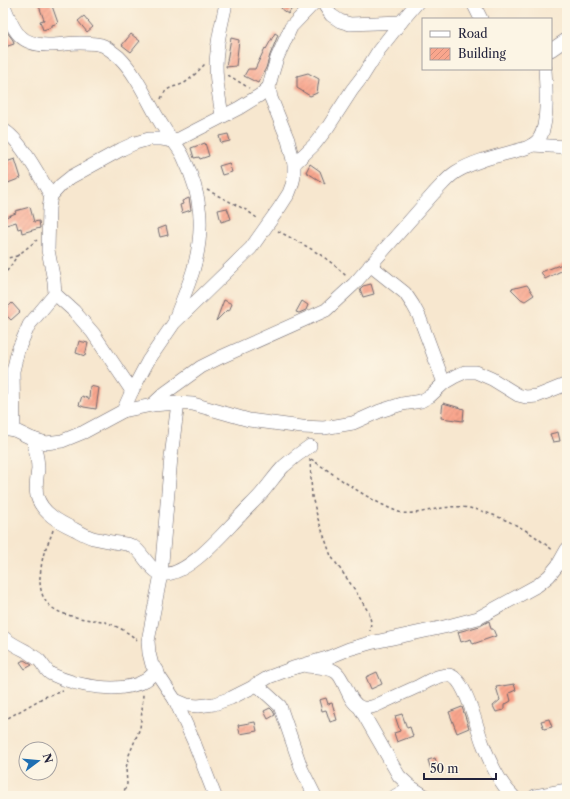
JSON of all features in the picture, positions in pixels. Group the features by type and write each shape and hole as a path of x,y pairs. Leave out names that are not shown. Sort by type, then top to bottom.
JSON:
{"street":[{"path":"3,3 12,27 22,38 35,45 51,46 70,43 86,43 104,46 114,53 126,64 137,79 154,112 182,155 194,184 199,202 201,223 199,245 193,271 174,323"},
{"path":"222,116 216,77 216,62 226,3"},
{"path":"132,391 93,333 74,311 55,294 48,250 49,208 51,196 71,177 122,149 149,139 173,141 181,138 239,108 265,91 277,58 291,27 314,3"},
{"path":"323,3 331,15 340,21 350,24 401,22"},
{"path":"294,164 314,145 328,127 379,50 417,3"},
{"path":"473,3 480,18"},
{"path":"552,49 567,39"},
{"path":"152,405 201,367 326,310 354,284 434,193 455,173 482,160 532,145 540,138 544,124 546,106 545,70"},
{"path":"123,411 148,362 174,323 251,248 289,193 294,177 294,164 288,140 270,98 265,91"},
{"path":"3,130 12,136 22,149 39,174 51,196"},
{"path":"532,145 567,147"},
{"path":"370,265 405,293 420,316 444,383"},
{"path":"55,294 29,325 18,350 14,371 8,429 46,443 62,441 84,432 123,411 152,405 178,403 194,404 249,420 302,427 324,428 353,423 402,404 421,401 430,396 444,383 465,372 476,372 492,379 518,395 526,397 537,396 567,384"},
{"path":"178,403 171,457 161,574 148,641 149,653 152,665 157,670 159,676 175,700 194,742 214,796"},
{"path":"33,439 38,459 36,485 37,496 46,512 56,520 91,537 127,544 134,547 156,572 161,574 172,573 179,570 197,558 259,496 283,467 310,446"},
{"path":"175,700 187,705 205,706 231,698 269,677 370,643 478,618 538,584 549,576 565,554"},
{"path":"3,637 38,660 49,673 82,684 103,687 125,687 147,679 157,670"},
{"path":"303,665 332,670 337,673 350,696 360,708 399,776 411,787 426,796"},
{"path":"360,708 365,709 375,706 432,679 443,676 451,676 462,686 473,710 482,743 488,756 497,774 513,796"},
{"path":"256,684 280,706 302,770 315,796"},
{"path":"395,796 411,787"},
{"path":"535,796 567,791"},
{"path":"562,796 567,791"}],"path":[{"path":"154,112 163,94 170,88 181,85 190,80 211,58 216,62 219,69 227,75 265,91"},
{"path":"194,184 246,210 267,225 308,246 338,268 354,284"},
{"path":"3,276 17,256 48,230"},
{"path":"3,259 17,256"},
{"path":"370,643 369,613 359,595 331,556 318,519 312,497 310,458 352,488 398,512 411,513 452,506 463,506 484,511 529,532 544,543 565,554"},
{"path":"56,520 52,537 43,557 40,578 45,600 53,609 62,613 100,621 130,633 149,653"},
{"path":"122,796 127,784 126,768 129,755 140,728 142,692 147,679"},
{"path":"3,721 44,697 82,684"}],"building":[{"path":"38,3 51,3 58,23 43,30 40,21 44,20"},
{"path":"285,3 296,3 288,14 281,9"},
{"path":"84,16 93,27 87,32 78,21"},
{"path":"7,32 14,44 5,47 3,43 3,34"},
{"path":"275,33 278,35 266,68 258,83 244,76 248,69 255,69 265,48 266,49"},
{"path":"131,34 140,41 131,52 122,45"},
{"path":"231,38 239,40 236,66 226,67"},
{"path":"308,73 319,79 317,93 310,96 297,88 297,76"},
{"path":"228,134 230,141 221,143 219,136"},
{"path":"205,143 209,156 200,159 199,157 194,158 191,148"},
{"path":"15,159 21,178 8,183 3,168 3,163"},
{"path":"229,163 232,172 222,175 219,166"},
{"path":"310,164 320,171 325,184 306,172"},
{"path":"189,198 191,210 182,213 180,205 183,204 182,201"},
{"path":"30,207 34,222 39,221 40,228 22,233 21,228 18,229 16,222 3,226 3,218 16,213 15,211"},
{"path":"227,208 231,219 221,222 218,210"},
{"path":"166,226 168,235 160,237 158,229"},
{"path":"565,263 567,268 545,279 541,272"},
{"path":"371,284 374,294 363,297 360,289 363,286"},
{"path":"527,285 534,295 525,301 511,289"},
{"path":"224,300 232,304 229,311 227,310 216,321"},
{"path":"302,301 308,305 306,310 299,313 296,312"},
{"path":"12,303 20,312 11,320 4,313"},
{"path":"79,341 88,343 85,356 76,353"},
{"path":"90,386 99,388 96,409 79,405 82,396 89,399"},
{"path":"443,403 464,409 463,421 441,418"},
{"path":"558,432 560,441 553,442 550,434"},
{"path":"489,621 491,629 493,629 496,636 473,644 471,639 461,642 458,632 480,626"},
{"path":"24,660 32,665 25,669 20,662"},
{"path":"377,672 382,684 371,689 366,677"},
{"path":"514,684 516,690 509,693 511,701 504,705 504,710 496,712 493,706 500,700 496,687"},
{"path":"326,698 328,704 332,703 337,720 330,722 326,710 322,711 319,700"},
{"path":"462,707 469,728 457,733 449,712"},
{"path":"270,708 275,715 268,719 264,711"},
{"path":"402,714 407,728 410,727 413,736 397,742 394,733 400,731 395,716"},
{"path":"549,719 552,727 544,729 541,721"},
{"path":"255,722 257,731 240,734 238,725"},
{"path":"435,758 438,768 431,770 428,760"}]}
